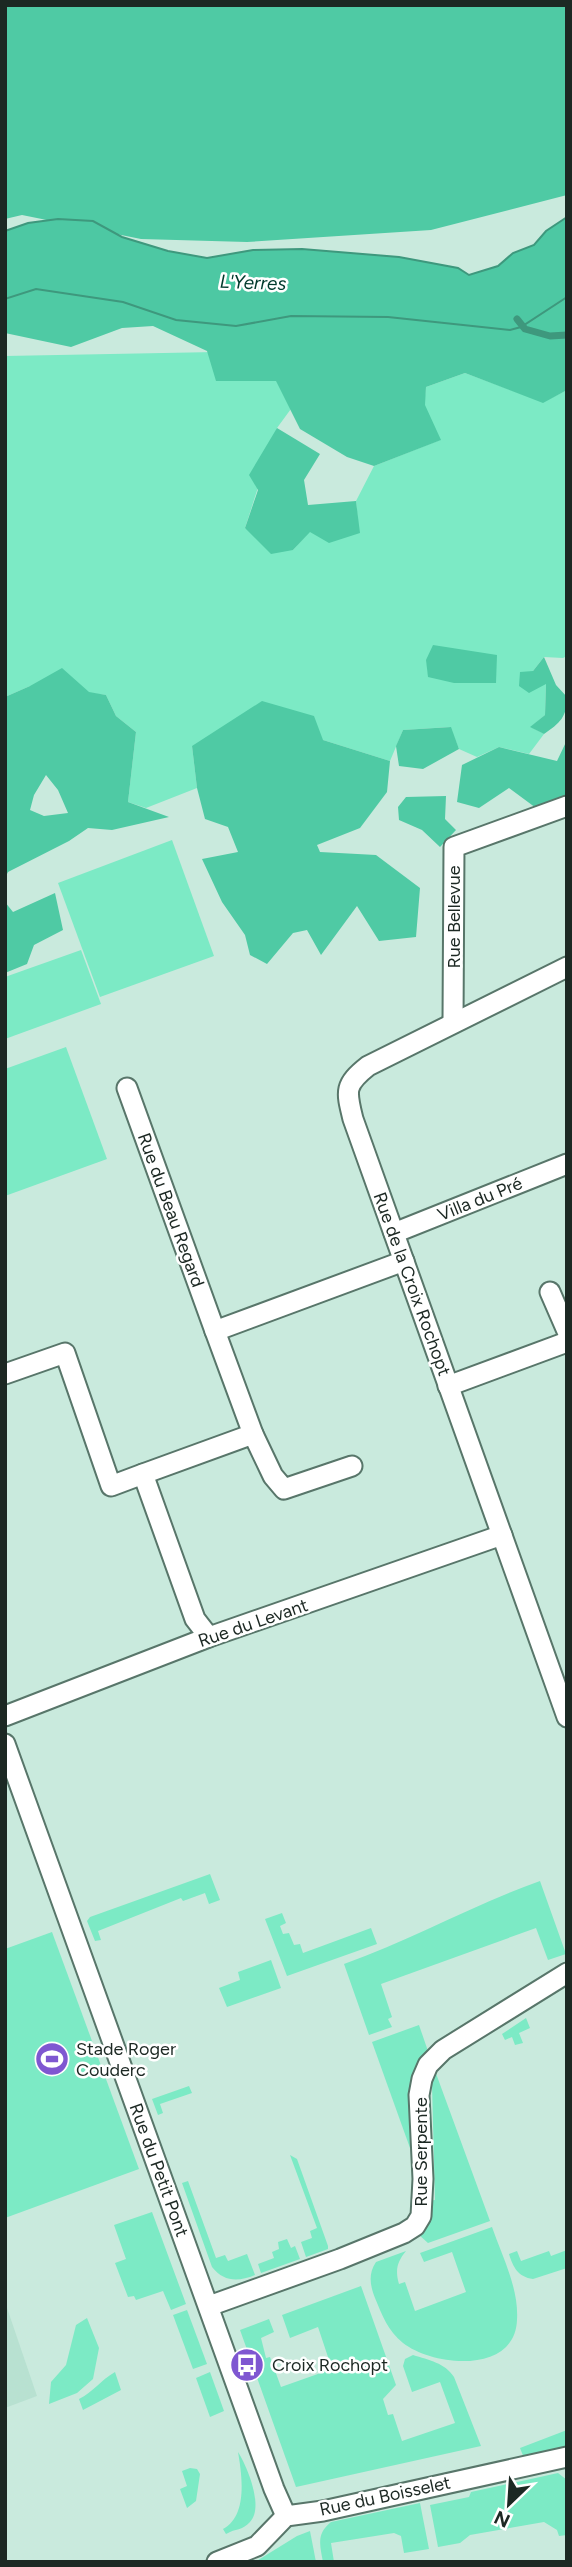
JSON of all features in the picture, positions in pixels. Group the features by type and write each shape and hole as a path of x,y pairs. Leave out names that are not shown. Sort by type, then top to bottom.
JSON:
{"street":[{"name":"Rue Bellevue","path":"453,1023 454,847 567,806"},
{"name":"Rue de la Croix Rochopt","path":"567,967 368,1066 351,1079 347,1094 352,1119 567,1717"},
{"name":"Rue du Beau Regard","path":"127,1088 253,1434 273,1476 284,1489 352,1466"},
{"name":"Villa du Pré","path":"394,1233 567,1164"},
{"path":"215,1331 404,1261"},
{"path":"550,1292 567,1331"},
{"path":"448,1386 567,1342"},
{"path":"5,1374 65,1353 111,1486 253,1434"},
{"path":"143,1474 174,1583 209,1637"},
{"name":"Rue du Levant","path":"5,1716 209,1637 250,1625 502,1535"},
{"name":"Rue du Petit Pont","path":"5,1744 70,1919 164,2188 286,2516"},
{"name":"Rue Serpente","path":"209,2306 340,2259 415,2226 421,2216 423,2179 419,2095 428,2066 443,2050 567,1973"},
{"name":"Rue du Boisselet","path":"286,2516 323,2511 567,2456"},
{"path":"217,2562 257,2546 286,2516"}],"shaded area":[{"path":"5,5 567,5 567,195 431,230 247,242 141,239 22,215 5,219"},
{"path":"567,264 567,390 543,403 465,373 426,387 425,405 441,440 374,466 347,457 300,429 276,381 216,381 207,351 153,326 122,328 71,347 5,333 5,291 32,282 260,300 337,317 423,304"},
{"path":"216,352 279,371 296,402 277,428 245,528 293,550 310,531 359,533 356,501 374,466 440,440 424,405 426,387 465,373 543,402 567,390 567,656 544,657 533,671 546,683 545,715 531,727 544,734 529,754 499,747 477,757 459,749 450,727 403,730 390,761 323,740 192,746 197,788 146,808 128,802 136,732 116,716 106,695 30,686 5,697 5,356"},
{"path":"277,428 320,454 304,480 308,505 356,501 360,533 329,543 310,532 293,550 271,554 245,528 258,490 249,475"},
{"path":"433,645 497,655 496,683 454,683 428,677 426,660"},
{"path":"544,657 556,685 567,697 562,719 544,734 530,727 545,715 546,684 529,693 519,686 520,672 533,671"},
{"path":"62,668 89,692 106,695 116,716 136,732 128,802 169,817 112,830 88,828 69,841 8,872 5,878 5,697","holes":["46,775 58,790 68,813 44,816 30,810 34,795"]},
{"path":"262,701 314,716 323,740 390,761 387,792 360,828 317,845 320,852 376,855 420,888 416,937 379,941 357,906 321,955 307,930 293,933 267,964 250,955 245,935 222,902 202,859 238,852 228,827 205,819 197,788 192,746"},
{"path":"451,727 459,749 423,769 399,766 396,746 403,730"},
{"path":"567,740 567,815 555,822 509,788 479,808 457,802 462,765 499,747 557,761"},
{"path":"446,796 445,819 456,830 440,847 422,830 399,820 398,807 406,797"},
{"path":"172,840 214,956 100,997 58,883"},
{"path":"55,893 63,930 34,945 27,964 5,973 5,902 13,912"},
{"path":"81,950 101,1004 5,1039 5,977"},
{"path":"66,1047 107,1159 5,1196 5,1069"},
{"path":"210,1874 220,1900 209,1904 205,1893 183,1901 181,1898 98,1931 101,1940 95,1941 87,1921 90,1917"},
{"path":"540,1881 566,1954 548,1960 536,1928 381,1984 392,2017 388,2019 392,2027 369,2035 344,1964"},
{"path":"282,1913 286,1923 280,1926 283,1934 289,1933 294,1945 300,1944 303,1953 371,1928 377,1944 287,1976 265,1919"},
{"name":"Stade Roger Couderc","path":"52,1932 139,2169 5,2218 5,1949"},
{"path":"271,1960 281,1988 227,2007 219,1988 240,1980 238,1972"},
{"path":"526,2018 530,2028 519,2033 523,2043 515,2045 512,2037 505,2040 502,2034"},
{"path":"419,2025 429,2054 416,2146 410,2148 372,2042"},
{"path":"434,2068 490,2221 428,2243 418,2234 428,2221 428,2201 435,2200 432,2084 427,2080"},
{"path":"189,2086 192,2093 160,2104 163,2113 158,2115 152,2099"},
{"path":"290,2155 297,2159 328,2246 328,2249 306,2257 301,2242 312,2238 310,2231 317,2228"},
{"path":"188,2181 216,2258 225,2255 228,2261 247,2254 255,2275 243,2279 226,2278 212,2267 182,2183"},
{"path":"152,2212 186,2304 171,2310 163,2291 136,2300 134,2296 128,2297 115,2263 126,2259 114,2225"},
{"path":"492,2227 515,2296 517,2320 513,2337 503,2350 471,2361 434,2357 403,2343 386,2322 373,2293 371,2275 376,2262 406,2251 398,2266 398,2279 399,2284 405,2282 415,2311 466,2292 452,2252 424,2262 420,2253"},
{"path":"287,2239 291,2248 295,2246 300,2259 261,2273 258,2264 274,2258 272,2252 279,2249 278,2242"},
{"path":"567,2250 567,2268 533,2279 517,2271 509,2254 517,2251 521,2261 549,2251 551,2256"},
{"path":"361,2286 396,2385 383,2399 388,2415 393,2414 402,2441 455,2423 440,2382 412,2392 403,2366 405,2359 413,2355 441,2365 454,2377 481,2446 296,2487 240,2330 269,2319 274,2332 261,2338 266,2358 270,2357 281,2387 332,2369 318,2327 290,2338 282,2315"},
{"path":"5,2302 37,2396 5,2408"},
{"path":"187,2310 207,2364 193,2369 173,2315"},
{"path":"87,2318 99,2348 93,2379 77,2393 49,2404 51,2382 66,2365 76,2325"},
{"path":"115,2372 121,2390 83,2410 79,2399"},
{"path":"210,2372 224,2411 210,2417 196,2378"},
{"path":"567,2430 567,2448 524,2458 520,2448"},
{"path":"238,2452 253,2487 254,2515 247,2525 226,2534 223,2529 231,2523 240,2505 241,2472"},
{"path":"197,2469 200,2474 196,2501 187,2508 180,2489 187,2486 182,2471"},
{"path":"558,2473 567,2480 567,2535 559,2536 557,2530 544,2522 470,2535 460,2543 438,2547 430,2505 469,2497 471,2492"},
{"path":"420,2503 429,2549 404,2553 401,2536 394,2533 331,2543 334,2562 323,2562 321,2535 331,2522"},
{"path":"310,2531 316,2562 255,2562 297,2536"}],"water":[{"path":"567,217 567,297 521,327 510,330 388,317 291,316 236,326 176,320 123,302 36,289 5,299 5,231 28,223 58,219 93,221 122,237 168,251 207,258 253,250 302,249 399,257 458,268 469,275 498,266 513,253 534,245 546,231"}],"waterway":[{"name":"L'Yerres","path":"517,319 525,329 550,336 567,335"}],"place":[{"name":"Stade Roger Couderc","path":"52,2059"},
{"name":"Croix Rochopt","path":"247,2365"}]}
